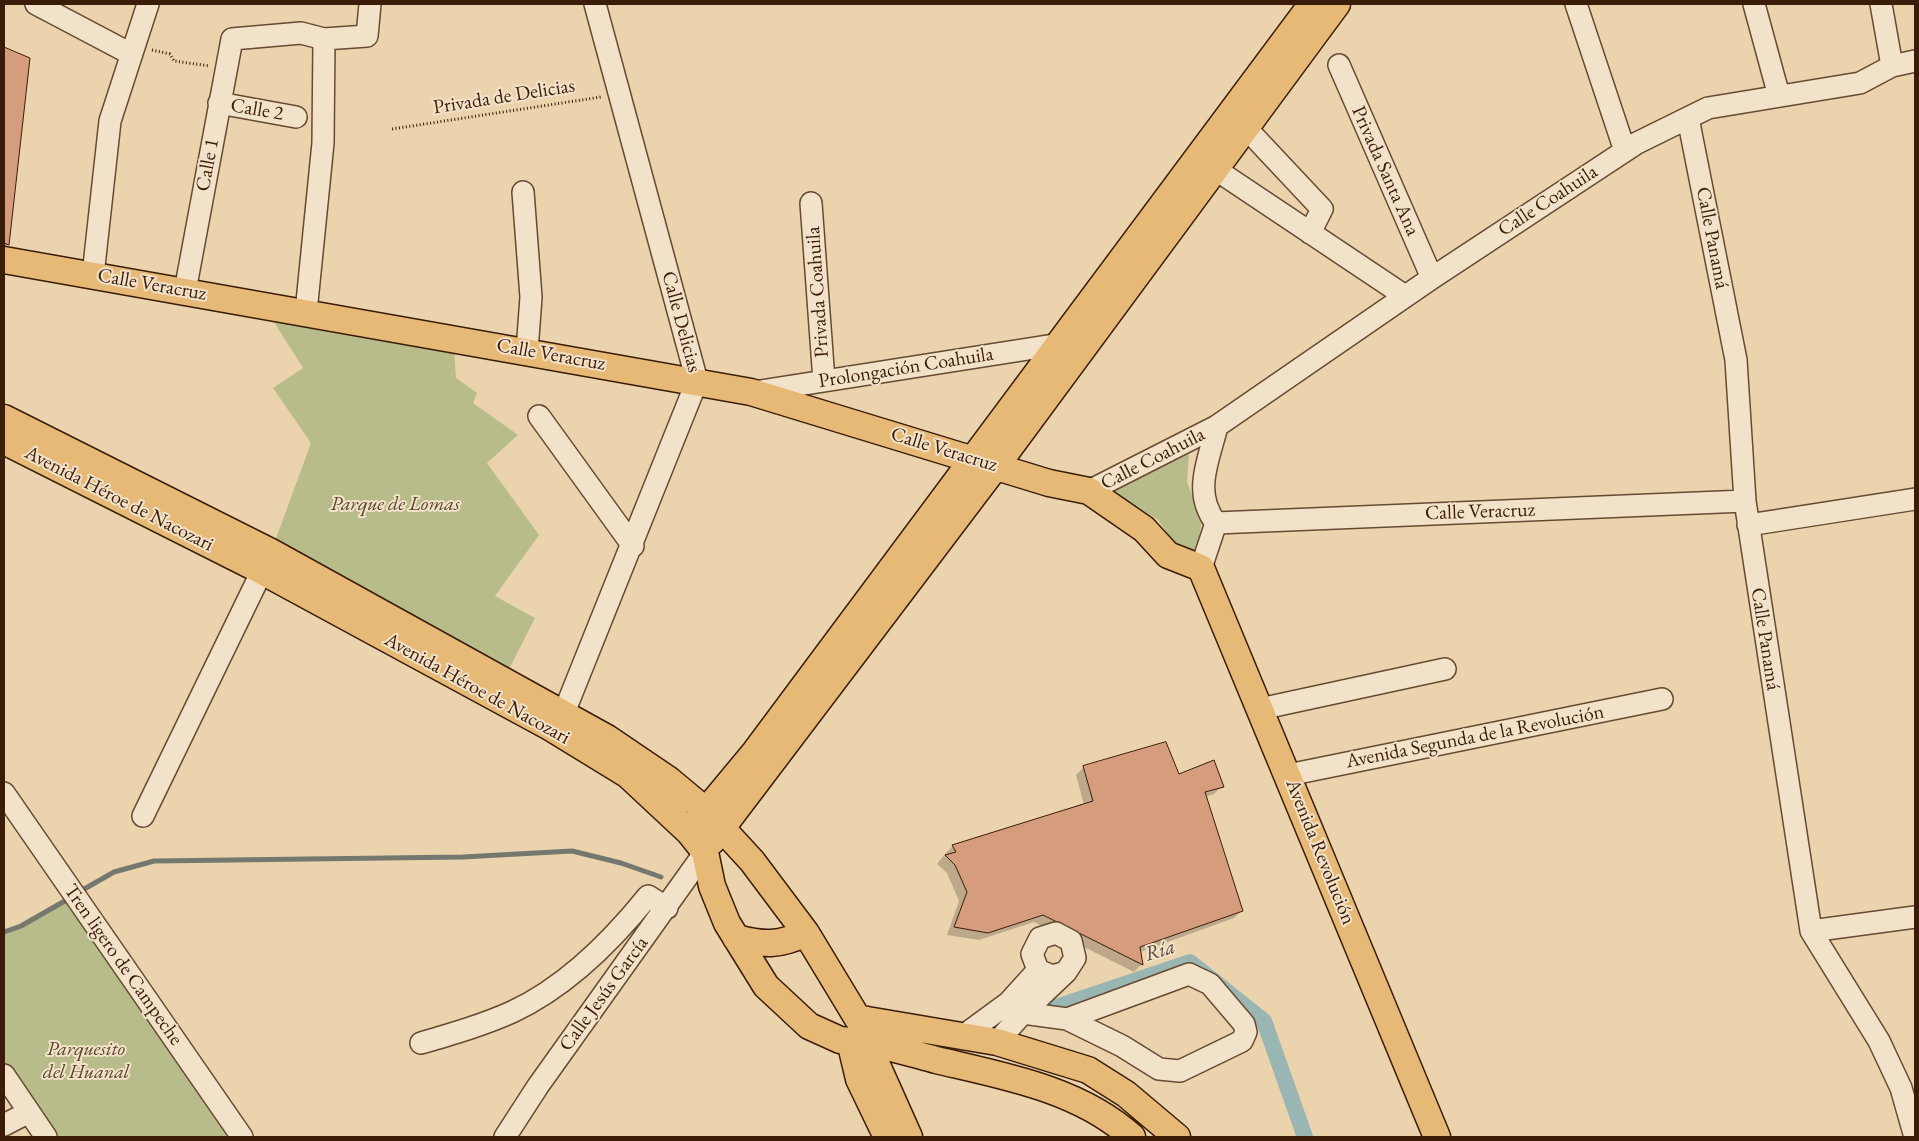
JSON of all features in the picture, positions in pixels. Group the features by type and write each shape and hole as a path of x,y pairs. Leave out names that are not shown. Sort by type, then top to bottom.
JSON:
{"main road":[{"path":"985,462 1060,344 1312,4"},
{"path":"1177,1137 1126,1094 1088,1070 997,1042 963,1036 861,1031 840,1040 809,1026 766,986 736,938 727,923 697,842 985,462 1215,168 1336,4"},
{"name":"Calle Veracruz","path":"4,260 698,381 751,392 1049,483 1089,492"},
{"name":"Avenida Héroe de Nacozari","path":"4,418 556,720 628,775 697,842"},
{"name":"Avenida Héroe de Nacozari","path":"4,441 235,546 262,571 556,720 607,738 669,780 713,819 752,861 806,934 861,1031 909,1137"},
{"path":"1089,492 1144,529 1168,554 1201,568"},
{"name":"Avenida Revolución","path":"1201,568 1437,1137"},
{"path":"736,938 762,944 787,942 806,934"},
{"path":"861,1031 1051,1090 1113,1120 1132,1137"},
{"name":"Avenida Héroe de Nacozari","path":"861,1031 859,1079 887,1137"}],"street":[{"path":"36,4 132,50"},
{"path":"93,275 110,121 148,4"},
{"path":"306,312 323,143 324,39 366,36 370,4"},
{"name":"Calle Delicias","path":"556,720 633,546 698,381 595,4"},
{"path":"1576,4 1625,151"},
{"path":"1754,4 1779,96"},
{"path":"1881,4 1892,66"},
{"name":"Calle 1","path":"184,291 232,39 300,33 324,39"},
{"name":"Calle Coahuila","path":"1089,492 1217,426 1405,296 1625,151 1688,118 1708,108 1860,83 1892,66 1915,61"},
{"name":"Privada Santa Ana","path":"1338,65 1432,278"},
{"name":"Calle 2","path":"219,103 296,117"},
{"name":"Calle Panamá","path":"1688,118 1736,360 1748,525 1811,931 1879,1041 1901,1088 1915,1137"},
{"path":"1245,127 1322,210 1310,232"},
{"path":"1215,168 1405,296"},
{"path":"523,192 531,298 527,351"},
{"name":"Privada Coahuila","path":"812,203 824,381"},
{"name":"Prolongación Coahuila","path":"751,392 1060,344"},
{"path":"539,416 633,546"},
{"name":"Calle Coahuila","path":"1216,523 1208,513 1202,488 1217,426"},
{"path":"1748,525 1915,499"},
{"name":"Calle Veracruz","path":"1216,523 1745,501"},
{"path":"1201,568 1216,523"},
{"path":"143,816 262,571"},
{"path":"1260,709 1445,669"},
{"name":"Avenida Segunda de la Revolución","path":"1288,775 1662,699"},
{"name":"Tren ligero de Campeche","path":"4,793 242,1137"},
{"name":"Calle Jesús García","path":"505,1137 538,1086 667,908 697,842"},
{"path":"422,1043 467,1030 514,1011 549,989 586,962 612,938 648,896 667,908"},
{"path":"1811,931 1915,917"},
{"path":"963,1036 1016,1008 1066,972 1075,958 1071,941 1056,933 1040,938 1032,954 1038,970 1052,976 1066,972"},
{"path":"997,1042 1038,970"},
{"path":"1016,1008 1067,1019 1122,1046 1159,1070 1180,1071 1242,1041 1246,1032 1244,1024 1210,984 1189,974 1067,1019"},
{"path":"4,1075 46,1137"},
{"path":"4,1125 29,1112"}],"path":[{"path":"132,50 170,54 174,61 226,68"},
{"name":"Privada de Delicias","path":"392,129 619,94"}],"green space":[{"name":"Parque de Lomas","path":"267,311 454,347 456,378 477,393 473,403 518,435 487,463 539,535 495,596 535,618 503,681 271,552 311,443 273,388 303,368"},
{"path":"1189,454 1187,482 1202,521 1196,552 1174,542 1158,520 1111,490"},
{"name":"Parquesito del Huanal","path":"65,901 227,1137 47,1137 4,1070 4,932 21,926"}],"building":[{"path":"4,47 30,58 9,245 4,243"},
{"path":"1166,742 1179,774 1214,760 1224,787 1205,792 1243,911 1140,947 1143,965 1043,915 988,933 954,927 967,892 955,865 945,855 956,852 952,845 1093,801 1083,766"}],"waterway":[{"path":"79,892 114,872 154,861 463,857 572,851 621,863 661,877"},
{"path":"4,932 21,926 70,898"},
{"name":"Ría","path":"937,1047 1190,962 1264,1021 1305,1137"}]}
